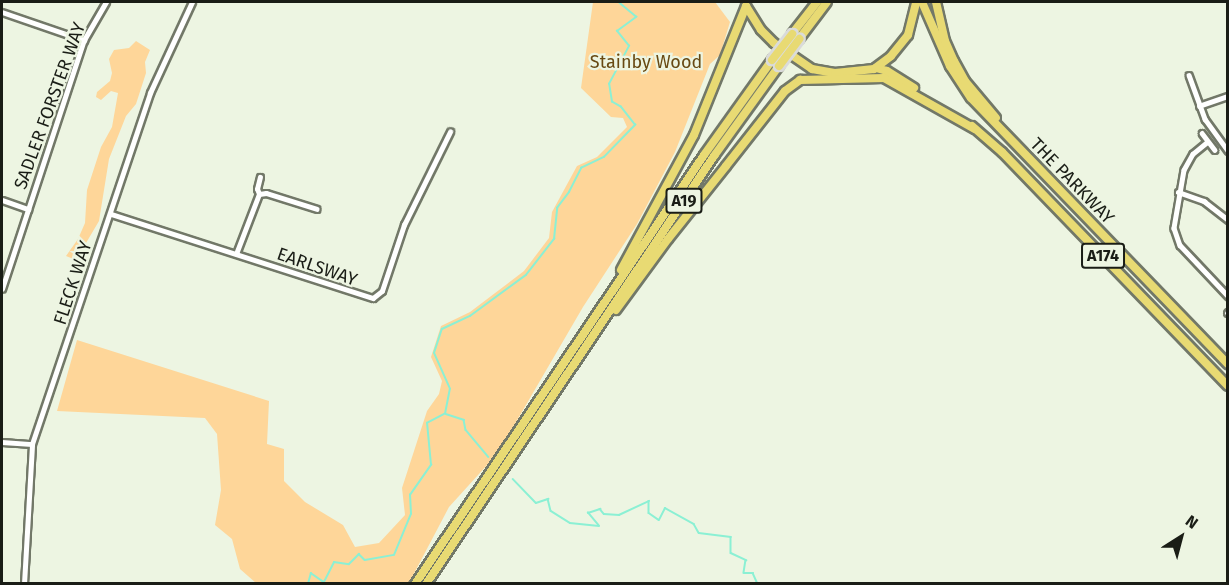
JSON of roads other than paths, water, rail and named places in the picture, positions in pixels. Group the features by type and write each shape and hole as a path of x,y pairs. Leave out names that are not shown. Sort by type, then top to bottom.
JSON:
{"highway":[{"name":"A19","path":"426,584 714,156 779,66 817,2"},
{"name":"A19","path":"415,584 704,155 772,60 827,2"},
{"path":"862,77 901,47 908,35 916,2"},
{"name":"THE PARKWAY","path":"922,2 940,46 960,83 982,111 1227,364"},
{"path":"936,2 945,40 965,81 1022,150"},
{"path":"746,4 761,30 774,44 803,64 835,73 875,69"},
{"path":"592,321 653,214 694,135 746,4"},
{"name":"THE PARKWAY","path":"875,69 887,71 975,129 1010,161 1227,386"},
{"path":"591,338 793,84 806,78 884,78 975,129"}],"street":[{"name":"SADLER FORSTER WAY","path":"2,289 84,40 106,2"},
{"name":"FLECK WAY","path":"24,584 32,444 150,93 192,2"},
{"path":"2,12 84,40"},
{"path":"1189,75 1199,106 1215,136 1227,151"},
{"path":"1199,106 1227,96"},
{"name":"EARLSWAY","path":"111,214 364,297 376,297 382,291 404,225 450,132"},
{"path":"1202,133 1215,150"},
{"path":"1208,142 1187,163 1178,192 1174,219 1177,238 1186,252 1227,296"},
{"path":"236,254 259,194 257,189 260,177"},
{"path":"1178,192 1204,201 1227,220"},
{"path":"259,194 266,193 317,209"},
{"path":"2,200 28,209"},
{"path":"2,442 32,444"}],"waterway":[{"path":"445,414 450,389 434,353 442,329 470,316 526,275 554,239 557,208 569,192 581,168 604,157 635,125 621,107 612,102 609,84 629,46 617,31 636,17 618,2"},
{"path":"308,584 311,573 324,582 334,562 349,564 359,554 365,560 394,555 411,514 410,495 431,465 427,423 444,414"},
{"path":"446,414 464,420 466,430 489,457"},
{"path":"513,479 536,503 548,499 551,511 570,523 599,526 588,513 600,509 604,514 619,515 649,501 649,513 659,520 665,508 694,524 699,533 731,537 731,553 746,560 744,573 753,573 758,584"}],"park label":[{"name":"Stainby Wood","path":"646,62"}]}
